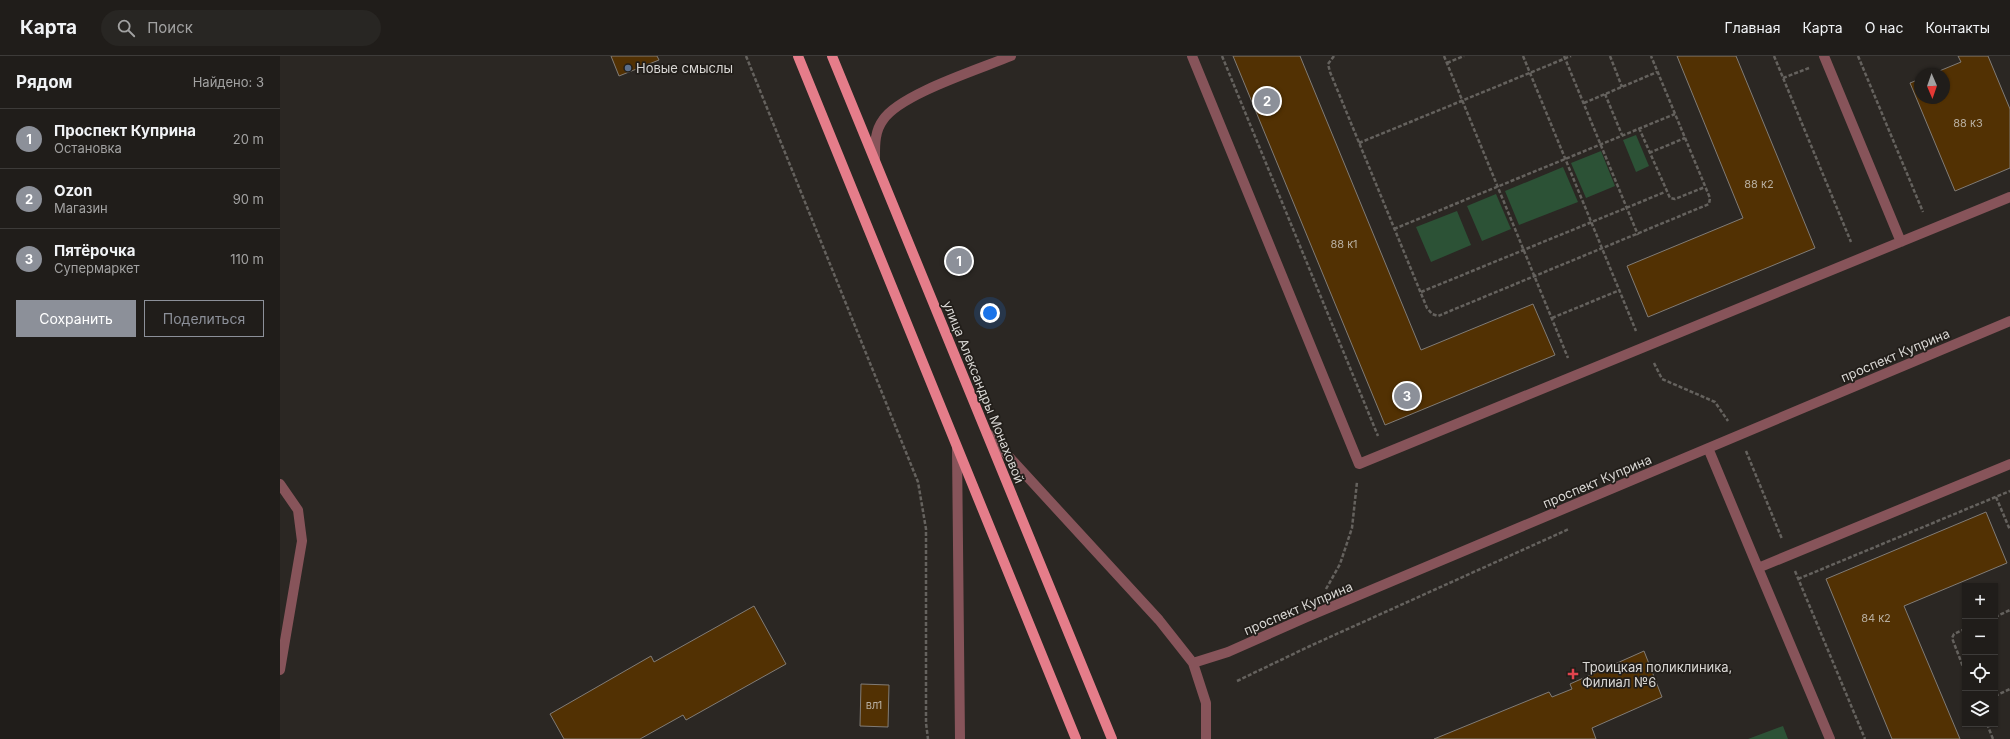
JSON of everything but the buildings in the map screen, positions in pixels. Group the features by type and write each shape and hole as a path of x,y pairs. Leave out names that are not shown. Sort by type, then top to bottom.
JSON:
{"main road":[{"path":"798,56 1076,739"},
{"name":"улица Александры Монаховой","path":"832,56 1112,739"}],"street":[{"path":"876,161 875,139 882,121 894,108 918,94 1011,56"},
{"path":"1192,56 1359,464 2010,197"},
{"path":"1824,56 1901,242"},
{"name":"проспект Куприна","path":"1193,663 1228,652 2010,321"},
{"path":"988,434 1159,620 1193,663 1206,703 1206,739"},
{"path":"958,446 960,739"},
{"path":"1708,448 1830,739"},
{"path":"1758,568 2010,464"},
{"path":"280,484 298,510 302,540 280,670"}],"path":[{"path":"746,56 918,482 926,529 926,723 928,739"},
{"path":"1222,56 1378,436"},
{"path":"1334,56 1328,64 1330,72 1421,292 1432,314 1438,316 1707,206 1710,202 1705,187 1651,56"},
{"path":"1444,56 1568,358"},
{"path":"1447,63 1464,56"},
{"path":"1523,56 1636,330"},
{"path":"1359,143 1530,73 1565,57 1571,56"},
{"path":"1610,56 1622,87"},
{"path":"1774,56 1851,242"},
{"path":"1858,56 1923,212"},
{"path":"1565,57 1638,234"},
{"path":"1584,103 1658,72"},
{"path":"1605,94 1622,135"},
{"path":"1394,229 1675,114"},
{"path":"1639,128 1665,192 1670,198 1675,199 1705,187"},
{"path":"1649,153 1685,138"},
{"path":"1421,292 1665,192"},
{"path":"1552,318 1620,290"},
{"path":"1662,379 1715,402 1738,436"},
{"path":"1714,463 1745,450 1865,739"},
{"path":"1325,590 1340,564 1352,528 1359,464"},
{"path":"1798,579 2010,491"},
{"path":"1996,497 2010,530"},
{"path":"1237,681 1317,642 1570,528"},
{"path":"1998,616 2010,610"},
{"path":"1962,630 1954,634 1952,638 1962,664"},
{"path":"1998,695 2010,689"},
{"path":"1988,727 1993,739"}],"green space":[{"path":"1636,135 1649,166 1636,172 1623,140"},
{"path":"1601,151 1615,186 1586,198 1571,163"},
{"path":"1563,167 1578,202 1519,225 1505,191"},
{"path":"1496,194 1511,229 1482,241 1467,206"},
{"path":"1457,211 1471,245 1431,262 1416,227"},
{"path":"1783,726 1788,739 1748,739"}],"place":[{"name":"Новые смыслы","path":"628,68"},
{"name":"Ozon","path":"1267,101"},
{"name":"Проспект Куприна","path":"959,261"},
{"name":"Пятёрочка","path":"1407,396"},
{"name":"Троицкая поликлиника, Филиал №6","path":"1573,674"}]}
